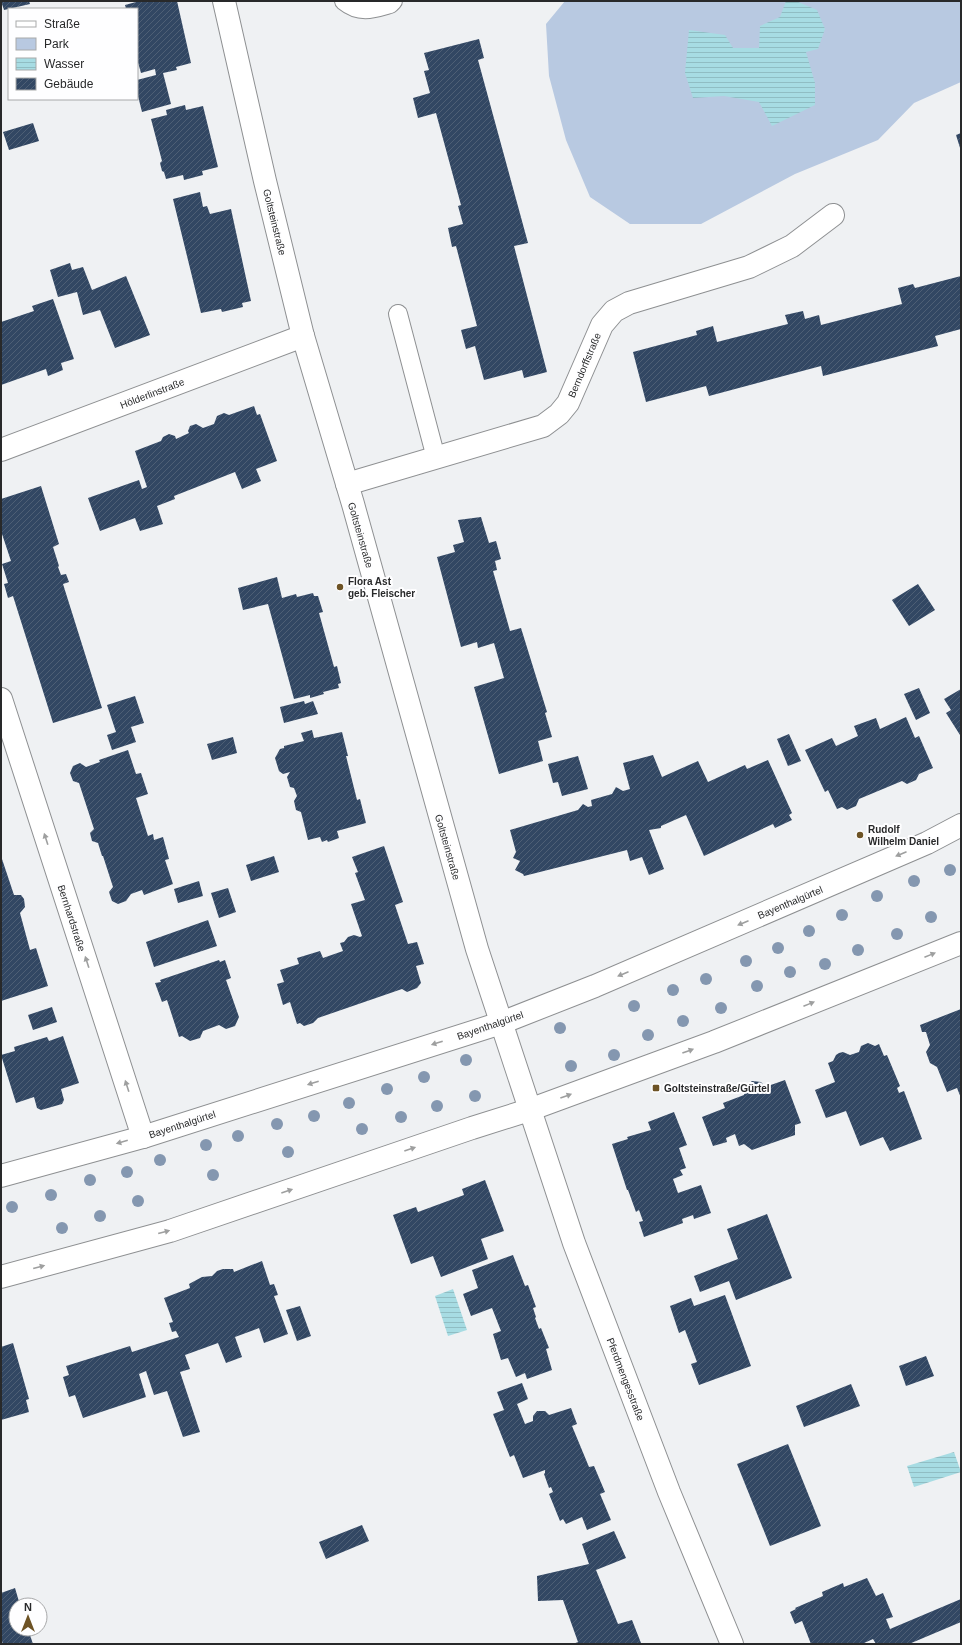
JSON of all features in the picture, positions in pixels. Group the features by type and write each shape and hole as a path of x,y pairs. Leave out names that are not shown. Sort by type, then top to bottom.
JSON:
{"street":[{"name":"Goltsteinstraße","path":"224,1 265,181 303,336 347,484 477,949 529,1110"},
{"name":"Berndorffstraße","path":"347,484 543,426 559,414 568,403 602,325 614,311 629,303 750,267 792,246 833,215"},
{"name":"Hölderlinstraße","path":"1,450 303,336"},
{"name":"Bernhardstraße","path":"1,699 143,1136"},
{"name":"Bayenthalgürtel","path":"1,1176 143,1136 501,1023 594,986 927,843 961,825"},
{"path":"1,1277 170,1230 438,1139 529,1110 714,1042 961,943"},
{"name":"Pferdmengesstraße","path":"529,1110 574,1243 663,1477 732,1644"}],"lane":[{"path":"344,1 349,5 367,10 390,4 393,1"},
{"path":"398,314 436,458"}],"green space":[{"path":"565,1 961,1 961,82 914,103 878,140 795,174 701,224 630,224 590,197 566,140 549,76 546,24"}],"water":[{"path":"786,1 796,1 817,10 825,29 818,49 806,52 815,83 815,105 772,126 759,102 724,96 693,98 685,73 689,30 725,35 733,48 759,48 760,26 780,17"},
{"path":"453,1289 467,1330 448,1336 435,1296"},
{"path":"954,1452 961,1472 914,1487 907,1466"}],"building":[{"path":"1,1 29,1 30,4 8,8 4,10"},
{"path":"135,1 177,1 191,63 176,67 177,70 163,73 171,104 142,112 138,96 138,80 156,75 155,69 141,73 138,62 138,8 126,8 125,5 136,2"},
{"path":"479,39 484,58 478,60 528,243 514,246 547,372 524,378 522,370 484,380 475,346 466,349 461,330 477,326 456,246 452,247 448,228 463,224 458,206 461,205 436,113 418,118 413,98 430,93 424,71 429,70 424,53"},
{"path":"185,105 186,110 203,106 218,167 202,171 203,175 184,180 183,175 166,179 160,163 162,161 151,119 167,115 166,110"},
{"path":"33,123 39,141 9,150 3,132"},
{"path":"961,133 961,151 956,135"},
{"path":"200,192 203,207 207,206 210,214 231,209 251,301 242,303 243,307 222,312 221,309 201,313 173,199"},
{"path":"70,263 72,270 83,267 92,290 126,276 150,335 115,348 100,310 83,315 77,292 58,297 50,270"},
{"path":"961,276 961,329 935,336 938,346 823,376 821,366 709,396 706,386 646,402 633,352 697,335 696,331 713,326 717,342 788,324 785,315 803,311 805,319 819,315 821,325 902,304 898,288 913,284 915,288"},
{"path":"53,299 74,359 61,363 63,370 48,376 46,369 1,385 1,322 34,311 32,306"},
{"path":"254,406 257,415 260,414 277,461 256,469 261,481 242,489 235,472 174,496 175,499 157,506 163,524 140,531 135,518 100,531 88,498 139,480 142,489 147,487 135,451 161,441 163,437 169,434 175,436 176,439 189,433 188,431 190,426 196,424 203,428 214,424 217,416 224,413 229,415"},
{"path":"41,486 59,544 53,547 59,566 58,567 61,575 66,574 69,582 63,584 102,708 53,723 13,596 8,598 4,584 8,583 2,564 11,561 1,531 1,499"},
{"path":"481,517 489,543 496,541 501,559 495,561 497,570 493,571 510,631 521,628 547,712 545,713 552,737 538,741 543,761 499,774 474,687 504,678 494,643 478,648 477,642 461,647 437,557 455,552 453,545 464,542 458,520"},
{"path":"277,577 282,598 296,594 297,597 313,593 314,596 318,596 323,612 319,613 334,667 337,666 341,683 338,684 339,688 323,692 324,694 310,698 310,695 294,699 268,604 243,610 238,588"},
{"path":"918,584 935,610 909,626 892,600"},
{"path":"919,688 930,713 916,720 904,694"},
{"path":"961,689 960,735 946,713 951,710 944,699"},
{"path":"135,696 144,723 131,727 136,742 112,750 107,735 116,732 107,705"},
{"path":"304,701 305,704 313,701 318,714 284,723 280,707"},
{"path":"906,717 915,738 919,736 933,768 919,774 916,780 907,784 902,781 859,799 856,806 847,810 842,807 837,809 828,790 825,792 805,750 832,738 836,746 858,736 854,726 876,718 880,729"},
{"path":"312,730 314,738 342,732 348,756 346,756 357,800 360,799 366,823 337,831 339,838 328,842 327,840 322,842 320,837 308,840 301,812 296,810 294,801 297,796 294,788 290,787 287,777 290,772 283,774 279,771 275,758 280,749 284,748 284,746 304,741 301,733"},
{"path":"789,734 801,761 788,766 777,739"},
{"path":"233,737 237,753 212,760 207,744"},
{"path":"128,750 136,774 141,773 148,794 136,798 148,836 153,834 154,840 163,837 169,859 165,860 173,884 144,895 142,890 131,894 126,901 118,904 112,901 109,892 113,887 98,843 92,841 90,833 94,829 79,783 73,781 70,773 73,766 80,763 86,767 100,762 99,760"},
{"path":"653,755 662,777 698,761 708,782 745,765 747,769 768,760 792,813 789,815 792,820 775,828 773,824 704,856 686,815 661,826 661,828 649,830 664,869 649,875 642,857 630,861 627,850 524,876 515,870 520,861 513,858 516,852 510,830 578,810 583,804 588,807 592,806 591,800 612,794 616,787 623,791 630,789 623,763"},
{"path":"578,756 588,789 562,796 558,782 553,783 548,764"},
{"path":"384,846 403,902 395,905 408,944 417,942 424,964 416,966 421,983 417,988 407,992 402,989 318,1018 313,1023 304,1026 300,1023 297,1024 290,1002 283,1005 277,984 284,982 280,970 299,964 297,958 320,951 323,958 343,951 340,943 344,942 348,937 354,935 360,937 362,936 351,904 365,900 355,873 358,872 352,857"},
{"path":"1,856 14,895 21,895 24,899 25,907 20,913 30,950 36,948 48,986 1,1001"},
{"path":"274,856 279,872 251,881 246,865"},
{"path":"199,881 203,896 178,903 174,889"},
{"path":"228,888 236,912 219,918 211,893"},
{"path":"208,920 217,946 154,967 146,942"},
{"path":"219,960 220,962 225,960 231,978 226,980 239,1017 235,1026 226,1029 219,1025 203,1031 200,1038 190,1041 182,1036 179,1037 167,1000 162,1002 155,983"},
{"path":"52,1007 57,1022 33,1030 28,1015"},
{"path":"961,1009 961,1098 957,1088 947,1092 937,1067 930,1063 926,1052 930,1045 926,1032 922,1032 920,1025"},
{"path":"63,1036 79,1083 61,1089 64,1100 62,1104 41,1110 37,1108 34,1097 16,1103 1,1055 15,1051 14,1047 47,1037 49,1041"},
{"path":"868,1043 875,1046 879,1044 884,1056 887,1055 900,1086 897,1088 899,1093 904,1091 922,1139 890,1151 883,1137 860,1146 846,1111 826,1118 815,1090 835,1082 828,1063 833,1061 836,1055 843,1052 850,1055 859,1052 861,1046"},
{"path":"785,1080 801,1123 795,1125 795,1135 752,1150 744,1144 739,1146 735,1134 726,1138 727,1142 713,1146 702,1117 725,1108 723,1103 744,1095 746,1086 752,1081 761,1082 765,1087"},
{"path":"674,1112 687,1145 679,1148 686,1168 680,1170 683,1175 673,1179 678,1193 701,1185 711,1213 694,1219 693,1215 682,1219 683,1223 644,1237 639,1222 643,1221 639,1210 636,1212 627,1190 612,1144 628,1139 627,1137 651,1130 648,1122"},
{"path":"485,1180 504,1231 481,1239 488,1259 441,1277 433,1256 411,1264 393,1215 416,1207 418,1212 464,1195 462,1189"},
{"path":"767,1214 792,1278 736,1300 729,1281 700,1292 694,1276 738,1259 727,1229"},
{"path":"513,1255 525,1286 528,1285 536,1307 533,1308 535,1318 539,1329 541,1328 549,1348 546,1349 552,1370 527,1379 525,1373 516,1377 508,1358 501,1360 493,1334 501,1331 492,1308 471,1316 463,1294 478,1288 472,1270"},
{"path":"262,1261 270,1285 274,1284 278,1295 274,1296 288,1334 264,1343 259,1328 235,1337 242,1357 226,1363 218,1343 185,1355 190,1369 180,1372 200,1432 183,1437 167,1391 154,1395 146,1371 139,1374 146,1397 83,1418 75,1395 69,1397 63,1377 69,1375 66,1366 130,1346 132,1352 179,1337 176,1331 172,1332 169,1323 173,1322 164,1298 190,1288 189,1284 202,1277 212,1276 217,1271 223,1269 233,1269 234,1272"},
{"path":"725,1295 751,1366 699,1385 691,1364 697,1362 685,1330 679,1333 670,1306 691,1298 694,1306"},
{"path":"300,1306 311,1336 297,1341 286,1310"},
{"path":"13,1343 29,1399 26,1400 29,1412 1,1420 1,1347"},
{"path":"926,1356 934,1376 906,1386 899,1366"},
{"path":"522,1383 528,1399 517,1404 525,1424 533,1421 533,1416 537,1411 545,1411 549,1415 571,1408 577,1424 572,1426 589,1467 594,1466 605,1492 600,1494 611,1520 587,1530 582,1517 566,1524 563,1519 560,1521 549,1494 553,1492 551,1487 549,1488 544,1474 545,1470 523,1478 514,1455 510,1457 493,1414 504,1410 497,1392"},
{"path":"851,1384 860,1406 804,1427 796,1406"},
{"path":"788,1444 821,1526 770,1546 737,1464"},
{"path":"362,1525 369,1541 326,1559 319,1542"},
{"path":"614,1531 626,1558 596,1570 618,1624 632,1620 641,1643 573,1644 578,1642 563,1600 538,1601 537,1576 589,1564 582,1544"},
{"path":"867,1578 876,1596 883,1593 893,1617 886,1619 890,1629 961,1599 961,1622 909,1644 876,1644 873,1639 862,1644 811,1644 802,1621 795,1624 790,1612 796,1609 795,1608 823,1596 822,1592 843,1583 844,1587"},
{"path":"15,1588 18,1597 8,1597 8,1637 31,1637 33,1644 3,1644 1,1639 1,1593"}],"place":[{"name":"Flora Ast geb. Fleischer","path":"340,587"},
{"name":"Rudolf Wilhelm Daniel","path":"860,835"},
{"name":"Goltsteinstraße/Gürtel","path":"656,1088"}]}
